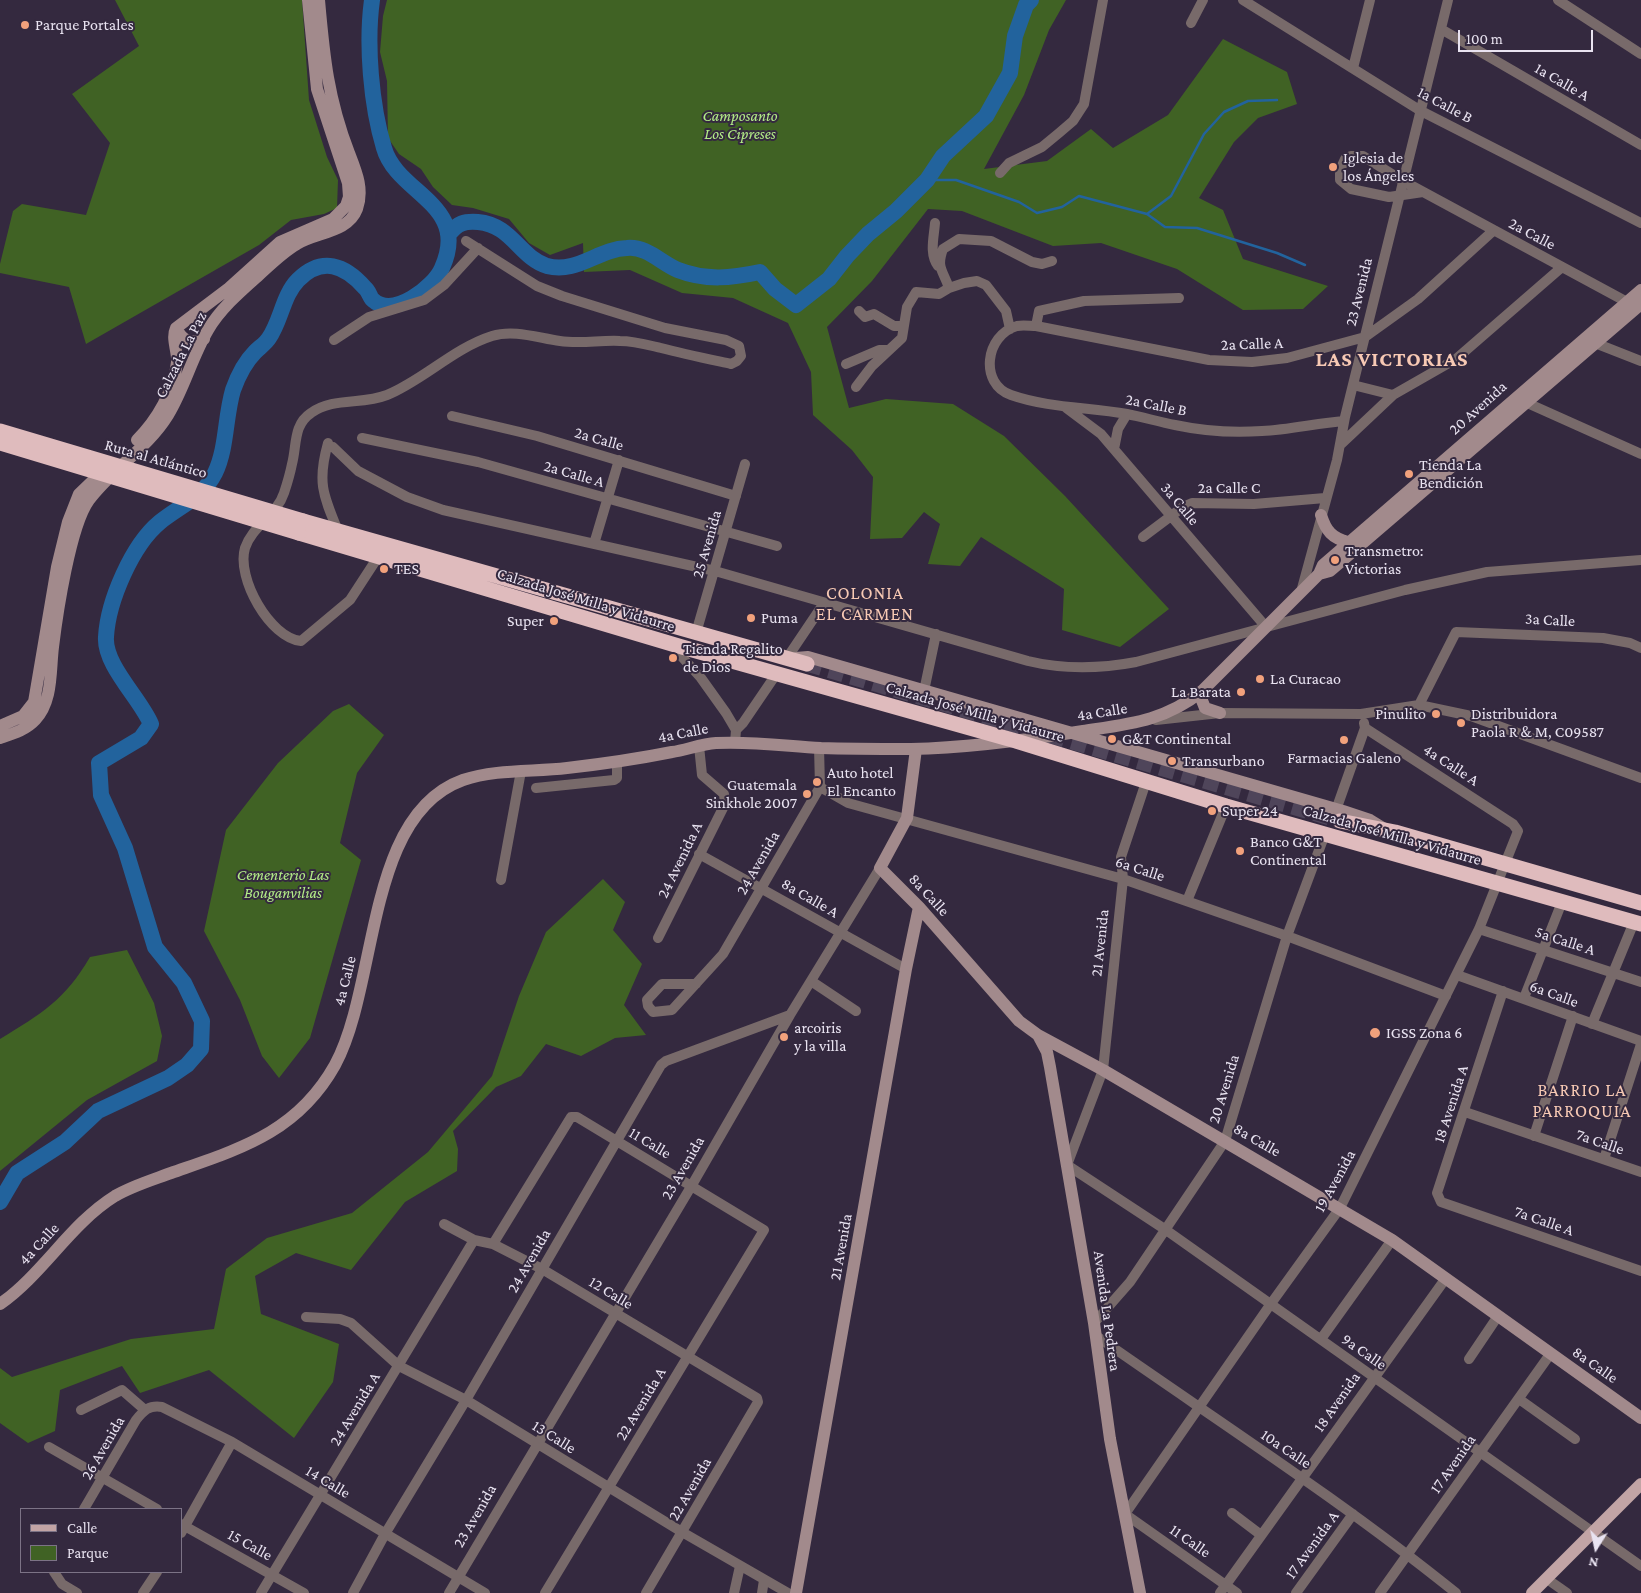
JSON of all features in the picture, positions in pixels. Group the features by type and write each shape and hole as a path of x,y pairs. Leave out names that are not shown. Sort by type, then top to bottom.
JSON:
{"highway":[{"name":"Ruta al Atlántico","path":"0,431 301,527"},
{"name":"Ruta al Atlántico","path":"0,443 301,527"},
{"name":"Calzada José Milla y Vidaurre","path":"301,527 378,557 682,647 1016,741 1226,806 1637,923"},
{"name":"Calzada José Milla y Vidaurre","path":"301,527 338,531 807,664"},
{"name":"Calzada José Milla y Vidaurre","path":"1338,815 1641,903"},
{"path":"1440,867 1451,864 1487,874 1498,871 1506,863"},
{"path":"1498,884 1503,879 1515,874 1562,887 1575,884"}],"main road":[{"name":"Calzada La Paz","path":"36,711 39,680 57,567 75,502 86,486 142,436 161,408 176,371 177,360 174,336 176,328 229,288 280,242 333,219 346,206 349,197 348,183 317,89 308,0"},
{"name":"Calzada La Paz","path":"36,711 48,693 63,585 84,508 90,498 156,432 176,400 204,339 219,315 260,274 298,243 341,227 352,217 357,208 360,195 358,177 336,118 328,89 319,0"},
{"name":"20 Avenida","path":"1319,574 1330,571 1641,290"},
{"name":"20 Avenida","path":"1149,720 1186,704 1319,574 1323,565 1348,542 1525,402 1641,304"},
{"path":"176,328 183,338 192,343 204,339"},
{"path":"1321,515 1325,528 1335,539 1348,542"},
{"name":"Calzada José Milla y Vidaurre","path":"789,659 808,657 1116,746 1338,815"},
{"path":"1199,693 1205,708 1220,712"},
{"path":"0,735 24,716 36,711"},
{"name":"4a Calle","path":"0,1304 22,1285 95,1211 115,1197 137,1185 247,1146 276,1130 305,1106 328,1076 342,1049 355,1009 391,866 409,823 418,810 435,796 460,782 486,774 564,769 617,761 699,746 735,736 819,748 916,749 1016,741 1149,720"},
{"path":"1116,746 1118,735 1125,724"},
{"name":"23 Avenida","path":"880,868 907,818 916,749"},
{"name":"8a Calle","path":"880,868 919,907 1019,1022 1038,1035 1103,1070 1392,1240 1641,1418"},
{"name":"21 Avenida","path":"796,1593 906,969 919,907"},
{"name":"Avenida La Pedrera","path":"1038,1035 1047,1052 1068,1165 1095,1329 1101,1383 1140,1593"},
{"path":"1532,1593 1639,1489"}],"street":[{"path":"1000,173 1009,164 1042,147 1073,121 1084,104 1103,0"},
{"path":"1191,23 1203,0"},
{"name":"1a Calle B","path":"1243,0 1255,3 1353,68 1421,110 1641,223"},
{"path":"1353,68 1370,0"},
{"name":"23 Avenida","path":"1301,592 1340,446 1344,421 1448,0"},
{"path":"1558,0 1641,54"},
{"name":"1a Calle A","path":"1441,29 1641,145"},
{"name":"2a Calle","path":"1423,192 1400,198 1346,187 1340,180 1340,170 1346,159 1351,156 1364,156 1403,182 1423,192 1494,230 1627,302"},
{"path":"936,223 934,260 949,288"},
{"name":"2a Calle A","path":"1010,330 1016,326 1036,326 1194,357 1240,362 1287,358 1365,337 1418,299 1494,230"},
{"path":"939,267 943,249 959,239 991,242 1032,262 1042,264 1052,261"},
{"path":"378,557 350,600 301,641 293,640 272,622 259,607 250,591 244,560 245,548 253,534 279,506 293,463 299,424 321,406 369,400 388,395 445,359 493,335 507,333 561,342 631,342 731,364 741,356 739,346 726,340 665,328 562,296 537,286 466,241"},
{"path":"334,340 369,317 424,300 444,285 478,248"},
{"path":"1340,446 1393,395 1456,359 1562,267"},
{"path":"856,387 872,366 902,338 907,306 916,292 939,294 949,288 977,281 986,285 1006,311 1010,330"},
{"path":"1036,326 1039,311 1068,303 1179,298"},
{"path":"859,311 865,317 874,314 894,326 904,326"},
{"name":"2a Calle B","path":"1010,330 995,345 990,358 990,374 1000,390 1012,395 1065,406 1127,414 1177,425 1244,432 1344,421"},
{"path":"1595,343 1641,361"},
{"path":"846,364 880,350 889,350"},
{"path":"1353,385 1393,395"},
{"path":"1525,402 1641,454"},
{"name":"3a Calle","path":"1065,406 1101,434 1266,627"},
{"path":"1114,449 1118,429 1127,414"},
{"name":"2a Calle","path":"452,416 538,436 736,496"},
{"name":"2a Calle A","path":"362,438 478,462 777,546"},
{"path":"338,531 324,495 321,468 331,445 358,471 416,501 443,510 715,571 1028,661 1066,668 1085,668 1136,662 1405,590 1488,572 1640,560"},
{"path":"594,544 619,460"},
{"name":"25 Avenida","path":"696,632 745,464"},
{"name":"2a Calle C","path":"1143,537 1186,505 1198,502 1254,504 1325,498"},
{"path":"789,659 824,603"},
{"name":"3a Calle","path":"1419,705 1456,632 1603,638 1630,643 1641,648"},
{"path":"924,691 936,634"},
{"path":"682,647 682,656 700,678 735,736 777,673"},
{"name":"4a Calle","path":"1149,720 1220,712 1361,714 1419,705 1471,716 1641,778"},
{"path":"1338,815 1365,728 1361,714"},
{"name":"4a Calle A","path":"1365,728 1513,824 1518,831"},
{"name":"24 Avenida A","path":"658,938 725,804 724,794 702,775 699,746"},
{"path":"819,748 820,787"},
{"path":"536,788 614,780 617,778 617,761"},
{"path":"501,880 521,771"},
{"name":"21 Avenida","path":"1068,1165 1103,1070 1123,879 1121,857 1146,782"},
{"name":"6a Calle","path":"820,787 848,803 1123,879 1287,936 1446,996"},
{"name":"24 Avenida","path":"696,984 723,954 820,787"},
{"path":"1187,901 1226,806"},
{"name":"19 Avenida","path":"1125,1514 1270,1305 1340,1208 1479,929 1518,831"},
{"name":"20 Avenida","path":"1095,1329 1166,1230 1225,1141 1287,936 1326,834"},
{"name":"8a Calle A","path":"699,854 906,969"},
{"name":"23 Avenida","path":"448,1593 692,1185 790,1015 880,868"},
{"path":"1524,998 1562,902"},
{"path":"1592,1024 1637,923"},
{"name":"5a Calle A","path":"1479,929 1641,982"},
{"name":"6a Calle","path":"1457,974 1641,1042"},
{"path":"811,980 856,1011"},
{"name":"18 Avenida A","path":"1438,1198 1503,991"},
{"name":"24 Avenida","path":"353,1593 385,1534 466,1400 661,1065 666,1061 790,1015"},
{"path":"1534,1136 1573,1016"},
{"path":"1604,1159 1641,1042"},
{"name":"7a Calle","path":"1465,1112 1641,1172"},
{"name":"11 Calle","path":"493,1244 571,1117 577,1117 618,1141 764,1230"},
{"name":"9a Calle","path":"1068,1165 1166,1230 1641,1566"},
{"name":"7a Calle A","path":"1438,1198 1441,1202 1641,1271"},
{"name":"12 Calle","path":"444,1224 474,1240 493,1244 542,1269 758,1400"},
{"name":"22 Avenida A","path":"544,1593 764,1230"},
{"name":"24 Avenida A","path":"261,1593 474,1240"},
{"path":"1320,1339 1392,1240"},
{"name":"18 Avenida","path":"1223,1589 1446,1278"},
{"path":"1469,1359 1498,1316"},
{"name":"13 Calle","path":"306,1317 340,1319 351,1323 399,1366 466,1400 608,1488 788,1593"},
{"name":"10a Calle","path":"1095,1329 1198,1408 1302,1477 1408,1554 1456,1593"},
{"name":"17 Avenida","path":"1380,1593 1551,1353"},
{"path":"81,1410 122,1390 149,1407"},
{"path":"1518,1399 1575,1439"},
{"name":"22 Avenida","path":"646,1593 758,1400"},
{"name":"14 Calle","path":"149,1407 162,1407 232,1442 485,1593"},
{"name":"26 Avenida","path":"85,1508 104,1478 136,1420 149,1407"},
{"path":"183,1528 232,1442"},
{"path":"49,1447 155,1508"},
{"name":"11 Calle","path":"1125,1514 1223,1589 1237,1593"},
{"path":"1232,1514 1261,1535"},
{"name":"17 Avenida A","path":"1296,1593 1353,1514"},
{"name":"15 Calle","path":"183,1528 272,1574 304,1593"},
{"path":"734,1593 740,1566"},
{"path":"144,1593 156,1573"},
{"path":"54,1574 62,1584 77,1593"},
{"path":"1547,1578 1567,1593"},
{"path":"762,1593 764,1580"}],"green space":[{"path":"115,0 302,0 309,100 327,157 338,180 337,208 324,214 291,220 259,245 86,344 69,287 0,273 0,264 13,211 22,204 86,215 110,143 72,94 139,46"},
{"name":"Camposanto Los Cipreses","path":"387,0 1066,0 1049,30 1024,95 984,169 1047,161 1091,129 1113,148 1168,115 1223,39 1287,72 1297,104 1258,118 1234,142 1199,198 1223,210 1243,259 1328,286 1303,309 1243,310 1177,269 1101,243 1053,246 962,211 928,209 872,281 827,327 849,408 886,399 953,404 1004,436 1065,496 1169,609 1120,647 1062,630 1064,589 981,537 960,566 928,564 940,524 924,512 902,538 870,539 873,477 852,450 813,415 811,372 788,323 733,298 682,293 630,270 584,272 583,243 550,255 529,243 509,219 473,208 452,205 433,187 421,169 399,154 388,138 387,81 380,52 383,16"},
{"name":"Cementerio Las Bouganvilias","path":"349,704 384,735 357,773 340,843 361,860 310,1038 279,1078 262,1056 240,1000 204,931 226,830 278,763 333,711"},
{"path":"603,879 625,902 613,930 642,964 624,1005 646,1035 615,1038 581,1056 546,1044 521,1076 496,1087 453,1131 458,1149 457,1171 405,1202 351,1270 296,1253 255,1276 261,1314 339,1344 333,1382 294,1438 209,1370 140,1393 122,1366 60,1390 55,1431 28,1443 0,1423 0,1368 12,1377 131,1339 214,1329 226,1269 267,1238 352,1213 428,1152 492,1076 519,996 546,932"},
{"path":"127,950 154,1003 162,1036 157,1061 87,1100 0,1171 0,1039 51,1005 81,972 90,957"}],"waterway":[{"path":"0,1202 17,1173 65,1142 98,1111 168,1078 187,1065 201,1049 202,1021 184,983 155,947 125,848 101,795 99,763 141,738 151,724 116,670 111,659 106,637 108,623 111,607 123,575 140,545 160,522 198,495 215,473 222,453 230,400 237,380 248,361 269,338 285,300 298,280 316,268 333,266 357,280 373,300 381,305 391,306 402,303 422,291 438,276 442,268 448,246 447,229 440,214 391,164 384,148 376,113 371,74 370,17 372,0"},
{"path":"449,234 455,227 465,222 490,224 507,235 537,262 558,268 578,264 616,249 634,248 647,252 678,270 699,276 729,277 760,272 775,289 796,305 829,279 868,234 896,211 927,180 943,156 986,116 1010,73 1015,36 1026,5 1031,0"},
{"path":"927,180 956,180 1019,202 1037,213 1062,207 1079,196 1147,214 1171,196 1204,134 1224,112 1248,101 1277,100"},
{"path":"1147,214 1165,227 1197,228 1277,253 1305,265"}],"tunnel":[{"path":"807,664 1340,821"}],"place":[{"name":"Parque Portales","path":"25,25"},
{"name":"Iglesia de los Ángeles","path":"1333,167"},
{"name":"Tienda La Bendición","path":"1409,474"},
{"name":"Transmetro: Victorias","path":"1335,560"},
{"name":"TES","path":"384,569"},
{"name":"Puma","path":"751,618"},
{"name":"Super","path":"554,621"},
{"name":"Tienda Regalito de Dios","path":"673,658"},
{"name":"La Curacao","path":"1260,679"},
{"name":"La Barata","path":"1241,692"},
{"name":"Pinulito","path":"1436,714"},
{"name":"Distribuidora Paola R & M, C09587","path":"1461,723"},
{"name":"G&T Continental","path":"1112,739"},
{"name":"Farmacias Galeno","path":"1344,740"},
{"name":"Transurbano","path":"1172,761"},
{"name":"Auto hotel El Encanto","path":"817,782"},
{"name":"Guatemala Sinkhole 2007","path":"807,794"},
{"name":"Super 24","path":"1212,811"},
{"name":"Banco G&T Continental","path":"1240,851"},
{"name":"IGSS Zona 6","path":"1375,1033"},
{"name":"arcoiris y la villa","path":"784,1037"}],"district":[{"name":"LAS VICTORIAS","path":"1392,360"},
{"name":"COLONIA EL CARMEN","path":"865,603"},
{"name":"BARRIO LA PARROQUIA","path":"1582,1100"}]}
